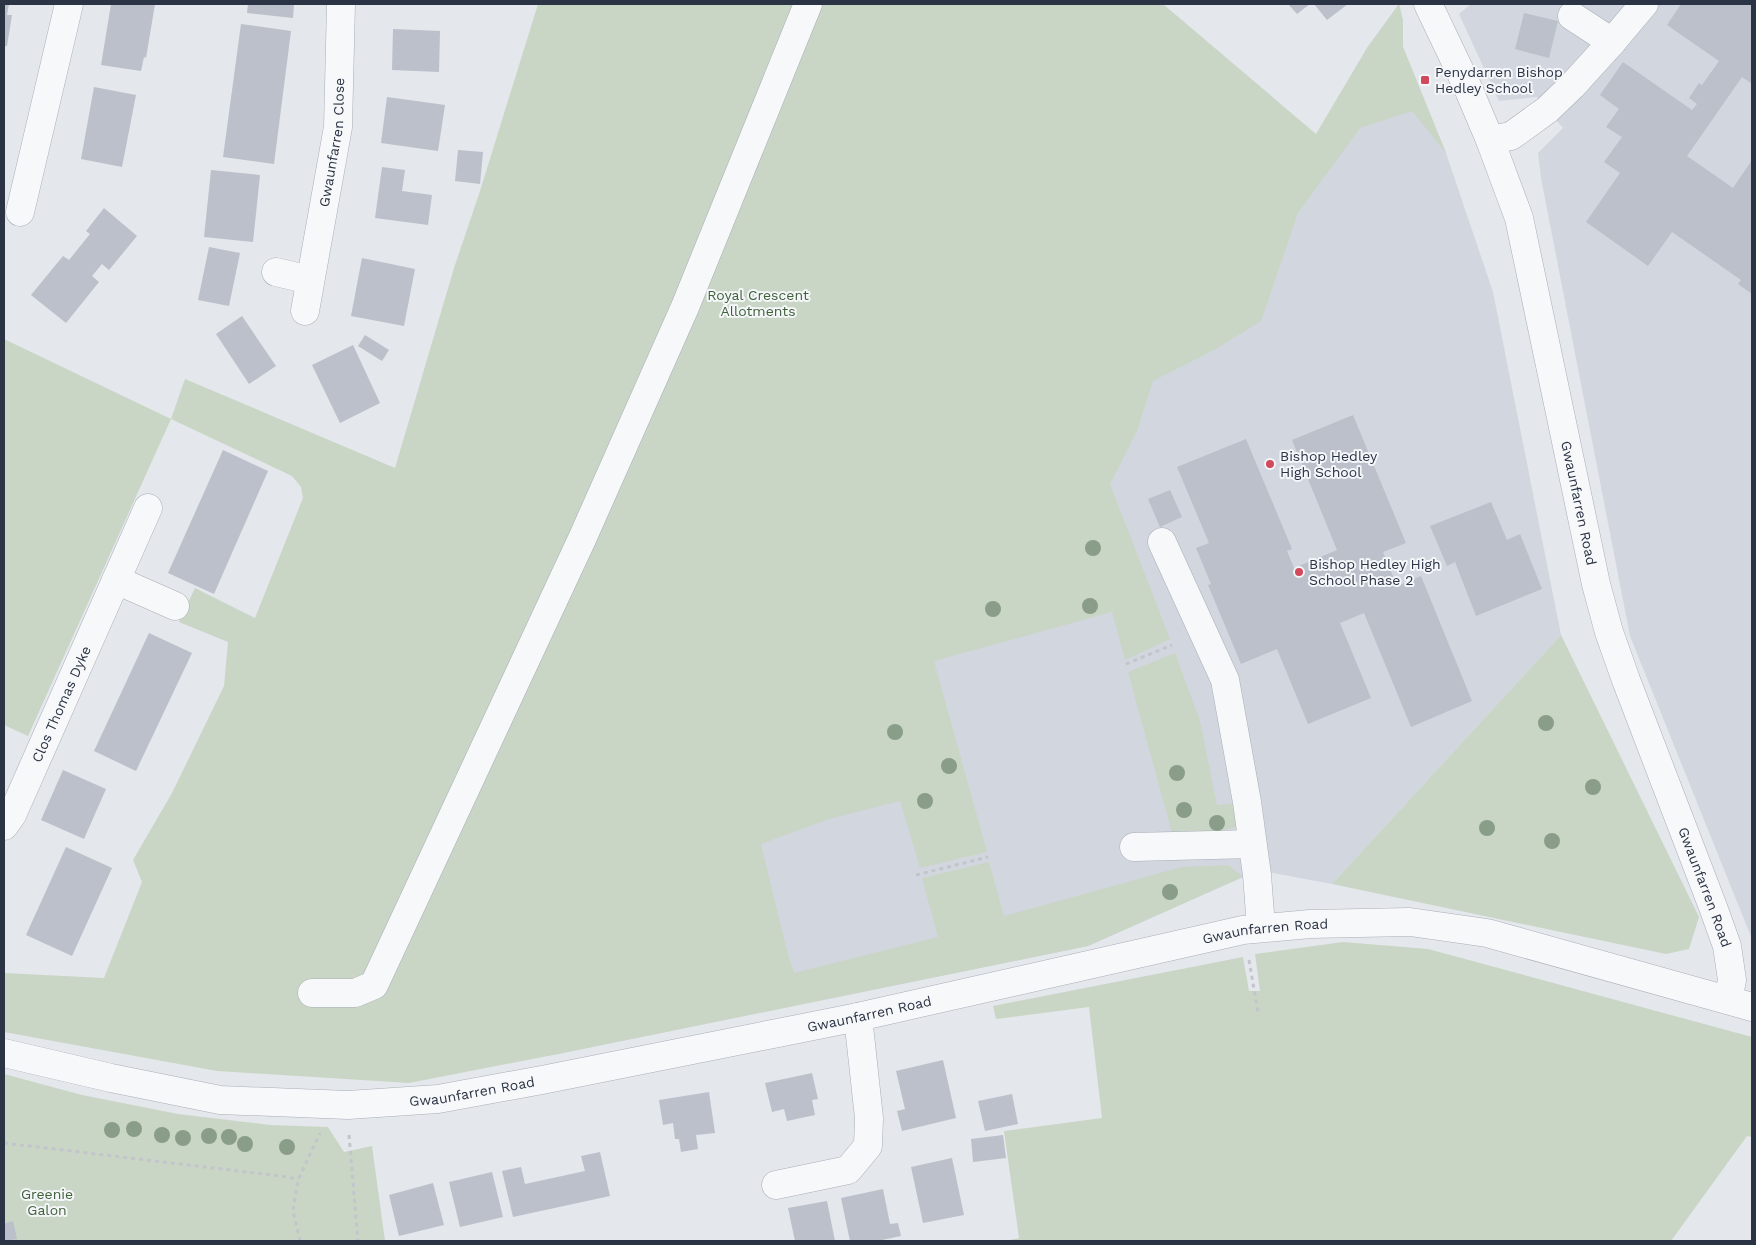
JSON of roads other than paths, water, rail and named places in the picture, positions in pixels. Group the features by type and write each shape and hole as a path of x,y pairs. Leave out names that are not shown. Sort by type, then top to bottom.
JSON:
{"street":[{"path":"20,212 69,4"},
{"name":"Gwaunfarren Close","path":"305,311 338,127 341,4"},
{"path":"312,993 355,993 374,985 586,530 685,307 808,4"},
{"path":"1490,140 1511,136 1547,110 1572,86 1644,4"},
{"name":"Gwaunfarren Road","path":"1438,8 1519,218 1600,600 1609,632 1727,946 1732,980 1740,1004"},
{"path":"1572,16 1612,42"},
{"path":"276,272 310,280"},
{"name":"Clos Thomas Dyke","path":"4,826 12,815 148,508"},
{"path":"1162,542 1225,680 1247,802 1257,875 1261,927"},
{"path":"116,580 175,606"},
{"path":"1134,847 1252,844"},
{"name":"Gwaunfarren Road","path":"4,1053 111,1078 220,1100 337,1104 447,1097 858,1017 1243,930 1310,924 1410,922 1487,933 1740,1004"},
{"path":"776,1185 848,1170 868,1146 869,1118 858,1017"}],"place":[{"name":"Penydarren Bishop Hedley School","path":"1425,80"},
{"name":"Bishop Hedley High School","path":"1270,464"},
{"name":"Bishop Hedley High School Phase 2","path":"1299,572"}],"park label":[{"name":"Royal Crescent Allotments","path":"758,304"},
{"name":"Greenie Galon","path":"47,1202"}]}
